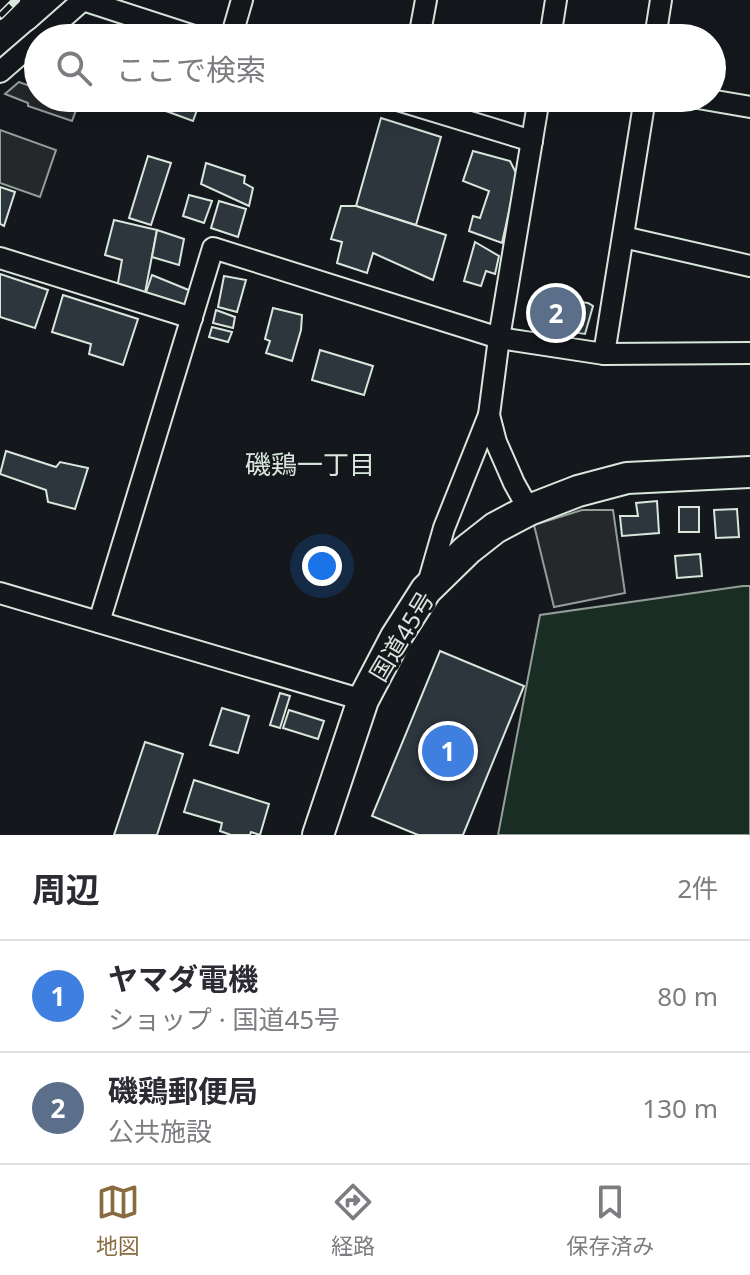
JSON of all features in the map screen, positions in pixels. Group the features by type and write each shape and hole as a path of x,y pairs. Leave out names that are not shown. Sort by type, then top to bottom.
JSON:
{"highway":[{"name":"国道45号","path":"318,835 363,700 396,637 426,590 485,535 529,510 578,491 627,478 750,472"}],"street":[{"path":"56,24 83,0 157,24"},
{"path":"235,24 242,0"},
{"path":"422,24 426,0"},
{"path":"552,24 556,0"},
{"path":"657,24 661,0"},
{"path":"0,72 24,52"},
{"path":"726,103 750,107"},
{"path":"441,112 532,141"},
{"path":"426,590 444,528 489,415 537,112"},
{"path":"604,354 643,112"},
{"path":"623,237 750,266"},
{"path":"99,622 213,248 499,338 604,354 750,353"},
{"path":"0,258 192,318"},
{"path":"489,415 496,442 529,510"},
{"path":"0,593 363,700"}],"green space":[{"path":"750,586 750,835 498,835 540,615"}],"shaded area":[{"path":"19,82 24,84 24,101 5,94"},
{"path":"46,112 75,112 72,121"},
{"path":"0,130 56,150 40,197 0,183"},
{"path":"582,510 613,510 625,593 554,607 534,525"}],"building":[{"path":"169,112 196,112 193,121"},
{"path":"381,118 441,137 416,225 356,206"},
{"path":"473,151 510,161 517,175 502,243 469,231 473,216 480,218 489,191 463,181"},
{"path":"148,156 171,163 151,225 129,218"},
{"path":"206,163 245,176 244,183 253,188 249,206 201,184"},
{"path":"0,187 15,192 4,226 0,224"},
{"path":"189,195 212,201 204,223 183,216"},
{"path":"219,201 246,209 238,237 211,228"},
{"path":"341,206 356,206 446,235 433,280 373,253 367,273 337,263 342,242 331,239"},
{"path":"114,220 157,230 144,298 116,294 122,260 105,255"},
{"path":"157,230 184,239 179,265 152,257"},
{"path":"475,242 499,256 495,274 486,271 481,286 464,281"},
{"path":"0,274 48,290 35,328 0,317"},
{"path":"152,275 191,291 189,312 144,298"},
{"path":"224,276 246,280 237,312 218,307"},
{"path":"63,295 138,319 123,365 89,354 91,344 52,332"},
{"path":"537,299 593,306 585,334 535,323"},
{"path":"273,308 302,315 292,361 266,353 270,341 265,339"},
{"path":"216,310 235,317 233,328 213,323"},
{"path":"212,327 232,332 228,342 209,337"},
{"path":"320,350 373,366 364,395 312,380"},
{"path":"6,451 56,467 60,462 88,468 75,509 48,502 46,490 0,474"},
{"path":"657,501 659,533 622,536 620,516 638,516 636,503"},
{"path":"679,507 699,507 699,532 679,532"},
{"path":"737,509 739,537 716,538 714,510"},
{"path":"700,554 702,576 677,578 675,556"},
{"path":"440,651 524,686 463,835 418,835 372,816"},
{"path":"280,693 290,696 280,728 270,725"},
{"path":"222,708 249,716 238,753 210,745"},
{"path":"289,710 324,721 318,739 283,728"},
{"path":"145,742 183,754 157,835 114,835"},
{"path":"194,780 269,804 260,835 251,832 250,835 231,835 220,831 222,823 184,812"}],"railway":[{"path":"0,16 16,0"}],"place":[{"name":"磯鶏郵便局","path":"556,313"},
{"name":"ヤマダ電機","path":"448,751"}],"district":[{"name":"磯鶏一丁目","path":"310,464"}]}
